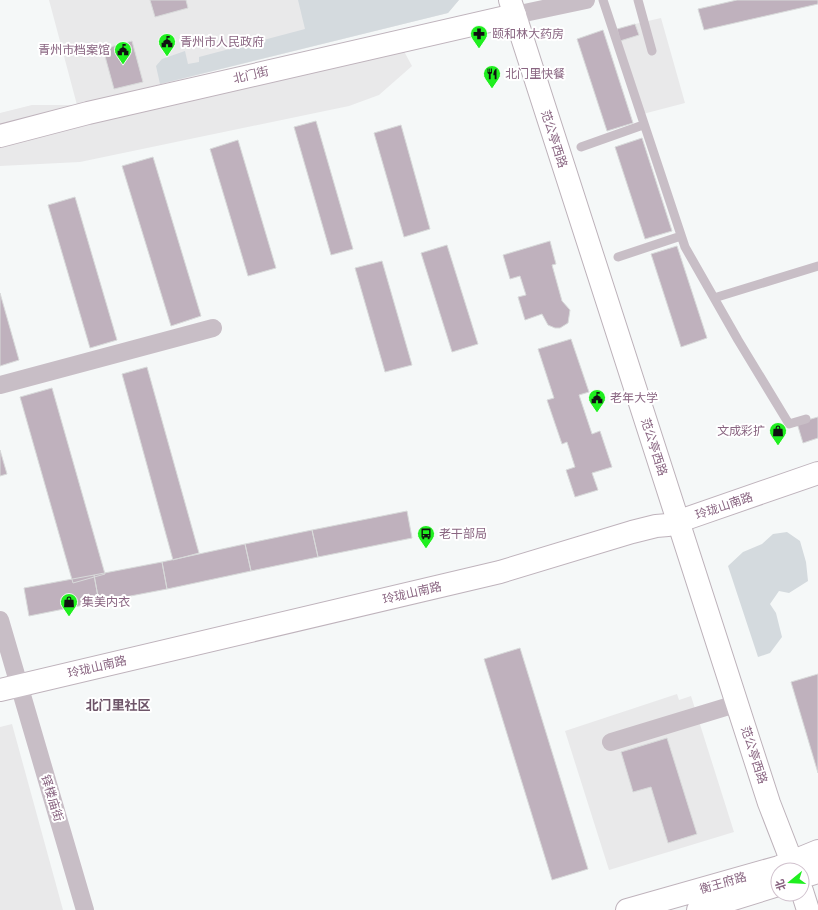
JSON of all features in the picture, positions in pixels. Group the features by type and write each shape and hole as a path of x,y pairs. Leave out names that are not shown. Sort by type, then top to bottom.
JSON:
{"main road":[{"name":"北门街","path":"0,136 88,113 484,21 506,8"},
{"name":"范公亭西路","path":"506,8 673,523 769,803 784,862"},
{"name":"玲珑山南路","path":"9,688 500,572 632,532 673,523 818,474"},
{"name":"范公亭西路","path":"673,523 726,707 759,813 782,862"},
{"name":"衡王府路","path":"802,862 818,852"},
{"name":"衡王府路","path":"627,910 770,876"},
{"name":"衡王府路","path":"698,910 770,879"}],"street":[{"path":"506,8 586,0"},
{"path":"0,385 213,328"},
{"name":"铎楼庙街","path":"0,620 9,688 85,910"},
{"path":"610,742 726,707"}],"lane":[{"path":"603,0 685,247 789,424 806,419"},
{"path":"638,0 652,51"},
{"path":"581,147 644,125"},
{"path":"618,257 681,236"},
{"path":"714,298 818,266"}],"shaded area":[{"name":"青州市人民政府","path":"49,0 459,0 448,13 77,105"},
{"path":"298,0 459,0 448,13 160,84 156,66 162,59 185,51 188,64 199,62 199,57 305,29"},
{"path":"661,18 685,103 643,114 620,41 639,35 635,24"},
{"path":"393,31 412,66 379,95 349,106 80,162 0,166 0,113 32,105 77,105 76,109"},
{"path":"787,532 800,541 806,562 808,581 789,593 779,591 770,604 776,613 782,637 770,653 758,657 728,566 743,552 762,544 773,534"},
{"path":"677,694 679,700 691,696 734,832 609,870 565,731"},
{"path":"12,724 63,910 0,910 0,727"}],"building":[{"path":"150,0 186,0 188,8 155,17"},
{"path":"737,0 818,0 818,4 704,30 698,9"},
{"path":"635,24 639,35 620,41 617,29"},
{"path":"603,30 633,123 607,131 577,39"},
{"name":"青州市档案馆","path":"132,41 143,82 114,89 103,49"},
{"path":"316,121 353,249 331,255 294,127"},
{"path":"401,125 430,229 404,237 374,133"},
{"path":"642,138 672,231 645,239 615,147"},
{"path":"238,140 276,268 248,276 210,149"},
{"path":"153,157 201,316 171,326 122,166"},
{"path":"75,197 117,340 90,348 48,205"},
{"path":"550,241 556,264 552,265 562,301 570,310 568,323 560,328 555,328 548,325 542,314 525,320 518,297 526,295 520,276 510,279 503,255"},
{"path":"447,245 478,344 452,352 421,253"},
{"path":"677,246 707,338 681,347 651,254"},
{"path":"382,261 412,365 385,372 355,268"},
{"path":"0,293 19,360 0,366"},
{"path":"571,339 589,392 579,395 592,434 600,431 612,467 592,473 598,490 575,497 566,470 575,467 567,442 562,444 547,400 554,398 538,349"},
{"path":"147,367 199,553 173,560 122,374"},
{"path":"52,388 105,574 73,583 20,397"},
{"path":"818,417 818,438 803,443 797,423"},
{"path":"0,450 7,474 0,476"},
{"path":"407,511 412,538 318,557 312,530"},
{"path":"312,530 318,557 251,571 245,544"},
{"path":"245,544 251,571 167,589 162,562"},
{"path":"162,562 167,589 99,602 94,575"},
{"path":"94,575 99,602 29,616 24,588"},
{"path":"520,648 588,869 552,880 484,659"},
{"path":"818,674 818,773 791,682"},
{"path":"667,738 697,834 668,843 651,787 633,792 621,752"}],"place":[{"name":"颐和林大药房","path":"479,49"},
{"name":"青州市人民政府","path":"167,57"},
{"name":"青州市档案馆","path":"123,65"},
{"name":"北门里快餐","path":"492,89"},
{"name":"老年大学","path":"597,413"},
{"name":"文成彩扩","path":"778,446"},
{"name":"老干部局","path":"426,549"},
{"name":"集美内衣","path":"69,617"}],"district":[{"name":"北门里社区","path":"118,705"}]}
